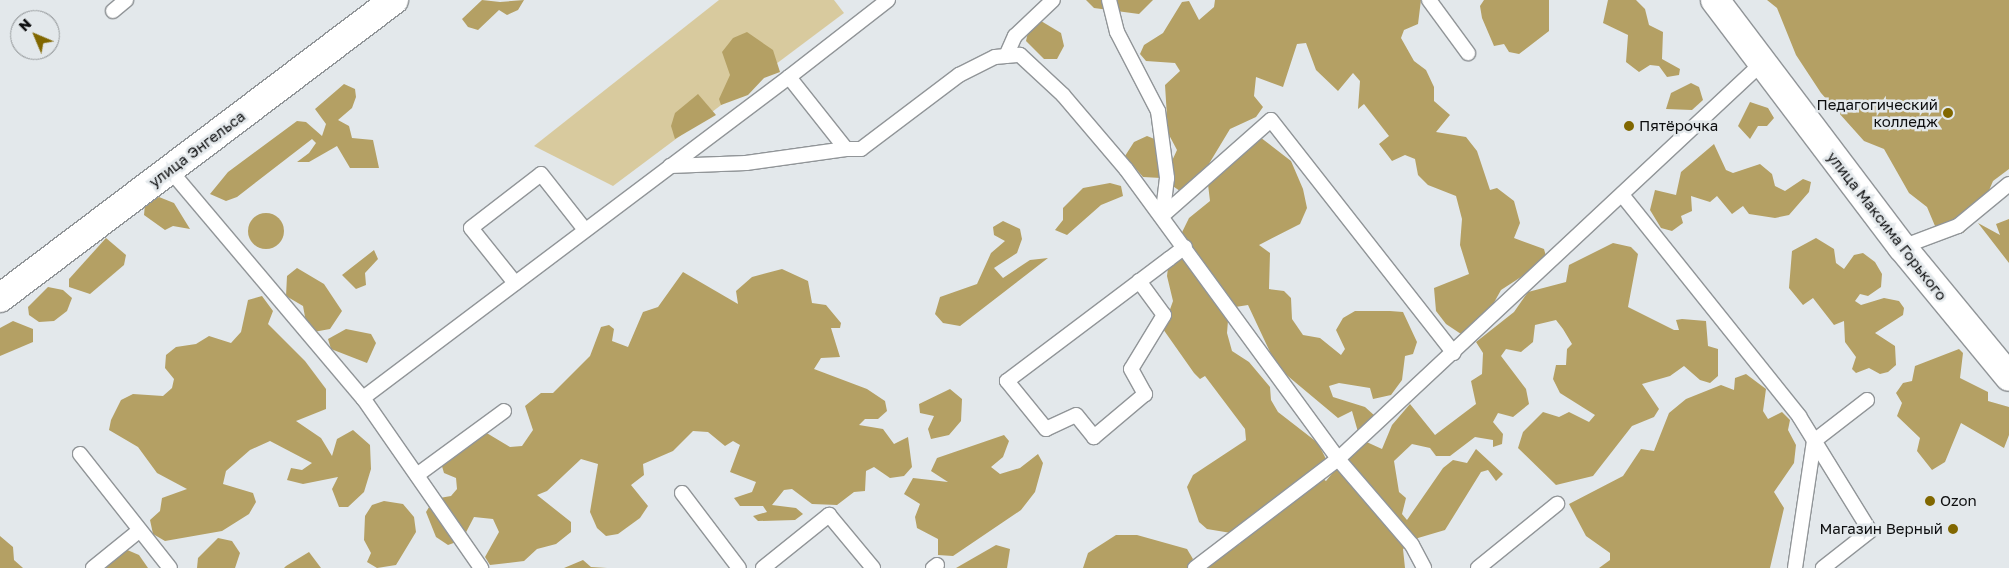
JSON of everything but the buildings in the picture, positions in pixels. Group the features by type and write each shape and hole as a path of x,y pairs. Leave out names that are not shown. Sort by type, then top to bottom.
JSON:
{"street":[{"name":"улица Энгельса","path":"0,298 394,0"},
{"name":"улица Максима Горького","path":"1715,0 1902,248 2009,377"}],"lane":[{"path":"112,11 126,0"},
{"path":"363,398 888,0"},
{"path":"1006,56 1015,36 1054,0"},
{"path":"1109,0 1117,32 1158,111 1167,178 1162,216"},
{"path":"1429,0 1468,54"},
{"path":"670,166 746,163 846,149 861,149 959,75 1006,56 1020,55 1063,95 1162,216 1338,459 1412,545 1424,568"},
{"path":"1195,568 1338,459 1623,196 1762,63"},
{"path":"788,77 846,149"},
{"path":"1162,216 1271,120 1454,353"},
{"path":"170,170 363,398 482,568"},
{"path":"514,283 472,228 541,174 585,230"},
{"path":"1902,248 1958,226 2009,184"},
{"path":"1623,196 1814,441 1870,531 1823,568"},
{"path":"1139,282 1164,315 1131,369 1145,394 1094,437 1076,415 1046,429 1007,381 1184,247"},
{"path":"1795,568 1814,441 1866,400"},
{"path":"417,475 504,411"},
{"path":"80,454 170,568"},
{"path":"682,493 739,568"},
{"path":"1478,568 1557,504"},
{"path":"763,568 829,515 873,568"},
{"path":"93,568 140,530"}],"shaded area":[{"path":"482,0 500,2 524,0 518,10 507,15 499,10 478,30 468,27 462,19"},
{"path":"719,0 834,0 844,13 613,186 534,146"},
{"path":"1086,0 1153,0 1139,14 1094,8"},
{"path":"1215,0 1421,0 1418,24 1404,30 1401,38 1414,61 1426,70 1434,87 1434,101 1450,115 1436,132 1466,137 1477,151 1490,190 1497,188 1514,201 1520,223 1514,238 1544,249 1547,260 1501,290 1486,317 1470,331 1461,334 1446,324 1436,311 1434,288 1469,274 1460,245 1462,219 1456,196 1428,185 1418,175 1415,159 1405,155 1392,161 1379,144 1389,136 1364,104 1358,109 1360,81 1353,73 1338,91 1316,70 1306,43 1297,44 1283,87 1256,77 1254,96 1263,107 1256,117 1230,129 1204,172 1180,191 1161,178 1143,177 1125,156 1134,142 1147,136 1157,140 1171,163 1177,150 1168,133 1165,85 1180,71 1175,63 1146,61 1140,54 1144,45 1163,33 1182,2 1189,1 1199,20 1214,7"},
{"path":"1484,0 1549,0 1549,31 1519,54 1509,52 1504,44 1494,46 1482,18 1480,6"},
{"path":"1608,0 1636,0 1645,9 1649,25 1663,32 1662,59 1680,69 1679,75 1667,77 1659,66 1650,65 1639,72 1626,62 1628,35 1603,23"},
{"name":"Педагогический колледж","path":"1767,0 2009,0 2009,169 1993,181 1977,219 1963,233 1935,226 1927,207 1909,193 1884,149 1864,141 1821,93 1796,55 1777,8"},
{"path":"1041,21 1061,33 1064,46 1057,59 1044,59 1026,41 1028,32"},
{"path":"747,32 773,50 780,72 764,78 748,95 721,105 719,99 730,75 722,52 733,38"},
{"path":"1691,83 1699,87 1703,100 1692,110 1666,109 1671,93"},
{"path":"344,84 355,89 356,97 352,108 338,120 349,126 352,138 373,140 379,168 350,168 337,146 309,162 297,162 309,153 316,143 312,139 237,197 226,201 210,194 228,172 297,121 306,122 322,136 326,124 315,109"},
{"path":"698,94 716,115 675,139 671,126 675,113"},
{"path":"1750,102 1768,108 1774,118 1767,126 1758,126 1750,139 1738,126"},
{"path":"1249,134 1256,134 1291,161 1303,189 1307,208 1300,224 1259,245 1270,253 1269,289 1284,291 1291,298 1292,319 1303,335 1320,338 1341,355 1345,349 1336,330 1343,318 1355,311 1390,311 1403,312 1417,342 1413,354 1405,356 1402,380 1391,395 1373,399 1370,388 1339,383 1329,386 1333,397 1365,407 1375,416 1358,432 1352,411 1338,418 1277,367 1248,305 1229,308 1227,333 1232,351 1249,362 1270,387 1271,400 1278,412 1318,443 1327,461 1317,475 1326,481 1360,439 1382,449 1392,425 1410,404 1435,435 1476,404 1471,381 1482,374 1483,353 1476,342 1514,312 1528,292 1566,282 1569,265 1613,243 1631,247 1638,254 1628,307 1674,330 1679,330 1676,320 1706,321 1708,346 1718,349 1718,376 1710,383 1700,380 1684,366 1670,376 1642,384 1659,409 1654,417 1632,426 1593,476 1556,485 1518,448 1523,432 1543,412 1559,417 1569,412 1589,422 1595,415 1560,393 1553,379 1556,365 1566,365 1567,349 1572,344 1563,329 1556,320 1535,325 1533,342 1521,352 1506,349 1501,356 1526,389 1529,404 1513,417 1498,413 1493,422 1503,434 1502,444 1493,447 1493,440 1475,437 1450,456 1436,456 1430,448 1412,444 1394,461 1399,492 1406,498 1402,514 1407,520 1443,468 1453,460 1467,463 1476,449 1503,474 1496,481 1488,470 1481,472 1445,530 1418,538 1403,549 1405,568 1195,568 1240,544 1248,528 1231,533 1207,529 1199,522 1187,487 1193,475 1246,440 1245,429 1205,376 1200,379 1194,373 1163,329 1173,301 1167,276 1169,259 1189,218 1210,201 1207,176 1236,140"},
{"path":"1714,144 1726,170 1733,173 1760,164 1772,174 1775,186 1785,191 1803,179 1811,182 1809,192 1789,215 1775,218 1749,214 1743,206 1732,214 1717,196 1710,202 1691,196 1692,211 1681,216 1683,223 1672,231 1661,228 1650,210 1655,190 1676,195 1681,172"},
{"path":"1110,183 1121,186 1123,196 1101,205 1067,235 1055,230 1063,220 1063,208 1083,188"},
{"path":"159,197 174,203 190,229 173,226 165,230 144,215 145,204"},
{"path":"266,213 278,219 284,231 278,243 266,249 254,243 248,231 254,219"},
{"path":"2009,219 2009,263 1978,223 2000,235 1996,224"},
{"path":"1003,221 1020,229 1022,239 1017,253 994,268 1003,278 1030,260 1048,258 960,326 943,323 935,314 940,297 977,284 991,253 1005,241 994,235 993,227"},
{"path":"106,238 126,255 124,265 90,294 69,287 69,279"},
{"path":"1816,238 1834,249 1836,263 1844,269 1854,255 1863,253 1875,262 1882,274 1881,287 1868,296 1860,294 1855,301 1861,305 1884,298 1899,301 1904,308 1903,315 1875,333 1895,346 1896,365 1888,372 1880,374 1869,368 1856,373 1852,369 1856,357 1845,342 1844,321 1834,325 1813,298 1803,305 1789,288 1792,251"},
{"path":"374,250 378,259 365,273 366,285 356,289 342,275"},
{"path":"297,268 324,284 342,311 330,329 308,333 303,306 286,296 287,276"},
{"path":"782,269 808,281 812,303 826,305 841,323 840,328 831,328 840,357 821,358 814,369 867,389 885,401 887,411 878,419 865,419 859,425 883,429 894,444 908,437 912,467 904,476 890,478 874,467 866,471 865,491 854,492 837,505 812,504 792,489 784,490 772,505 796,508 803,514 795,520 758,521 753,516 767,512 763,506 740,506 734,498 752,492 756,482 730,472 740,445 733,441 725,446 708,432 693,431 673,451 643,464 644,475 631,485 648,506 640,518 618,534 606,536 597,528 590,512 598,464 581,459 547,491 537,495 571,522 571,532 556,544 537,549 524,561 490,565 485,557 499,532 493,519 474,517 462,540 448,545 436,537 426,512 434,499 451,496 457,489 456,478 444,473 441,463 485,432 510,447 522,446 533,430 525,406 541,393 553,393 590,356 601,327 609,325 614,329 612,341 628,347 643,312 658,307 683,272 738,304 736,291 752,277"},
{"path":"48,287 63,290 72,298 67,311 54,321 39,322 29,315 28,307"},
{"path":"262,296 273,311 268,324 305,361 326,389 326,409 296,421 321,438 332,456 337,439 353,430 370,445 371,469 364,492 348,507 339,507 332,489 338,477 303,484 287,480 291,468 302,470 312,463 270,441 250,450 226,471 223,484 253,493 256,502 249,514 222,531 165,541 153,534 150,520 160,511 162,498 187,489 157,473 138,447 109,430 111,420 121,400 133,394 163,396 172,388 174,379 165,368 166,355 176,347 196,344 209,336 231,343 241,332 248,300"},
{"path":"13,321 33,329 33,342 0,356 0,328"},
{"path":"346,329 371,334 376,343 367,363 331,349 328,339"},
{"path":"1959,349 1963,353 1960,378 1988,392 1988,401 2009,407 2009,435 2004,448 1961,423 1945,462 1932,470 1917,451 1920,438 1897,416 1902,403 1896,393 1903,383 1912,381 1915,366"},
{"path":"1746,374 1766,389 1763,411 1768,419 1782,412 1790,420 1788,430 1796,445 1794,463 1774,492 1784,508 1770,568 1599,568 1610,560 1610,553 1586,536 1569,504 1623,476 1641,449 1654,451 1669,413 1686,399 1721,385 1734,390 1735,378"},
{"path":"950,389 962,399 961,421 949,435 931,439 928,429 934,416 920,413 919,404"},
{"path":"1004,435 1009,441 1003,457 991,467 1000,474 1020,468 1038,454 1043,463 1035,492 1021,510 953,556 938,555 938,539 917,528 915,517 920,504 904,494 913,478 948,482 931,471 937,458"},
{"path":"384,501 403,504 414,517 416,532 396,565 377,568 367,562 371,553 364,540 365,516 372,505"},
{"path":"1116,535 1137,535 1187,549 1193,559 1187,568 1083,568 1088,553"},
{"path":"0,536 13,547 14,560 23,568 0,568"},
{"path":"218,538 232,541 240,553 235,568 197,568 198,558"},
{"path":"996,545 1010,549 1007,568 956,568"},
{"path":"125,549 139,555 148,568 106,568"},
{"path":"309,552 321,568 284,568 286,566"},
{"path":"583,560 591,567 607,568 564,568"}],"place":[{"name":"Педагогический колледж","path":"1948,113"},
{"name":"Пятёрочка","path":"1629,126"},
{"name":"Ozon","path":"1930,501"},
{"name":"Магазин Верный","path":"1953,529"}]}
